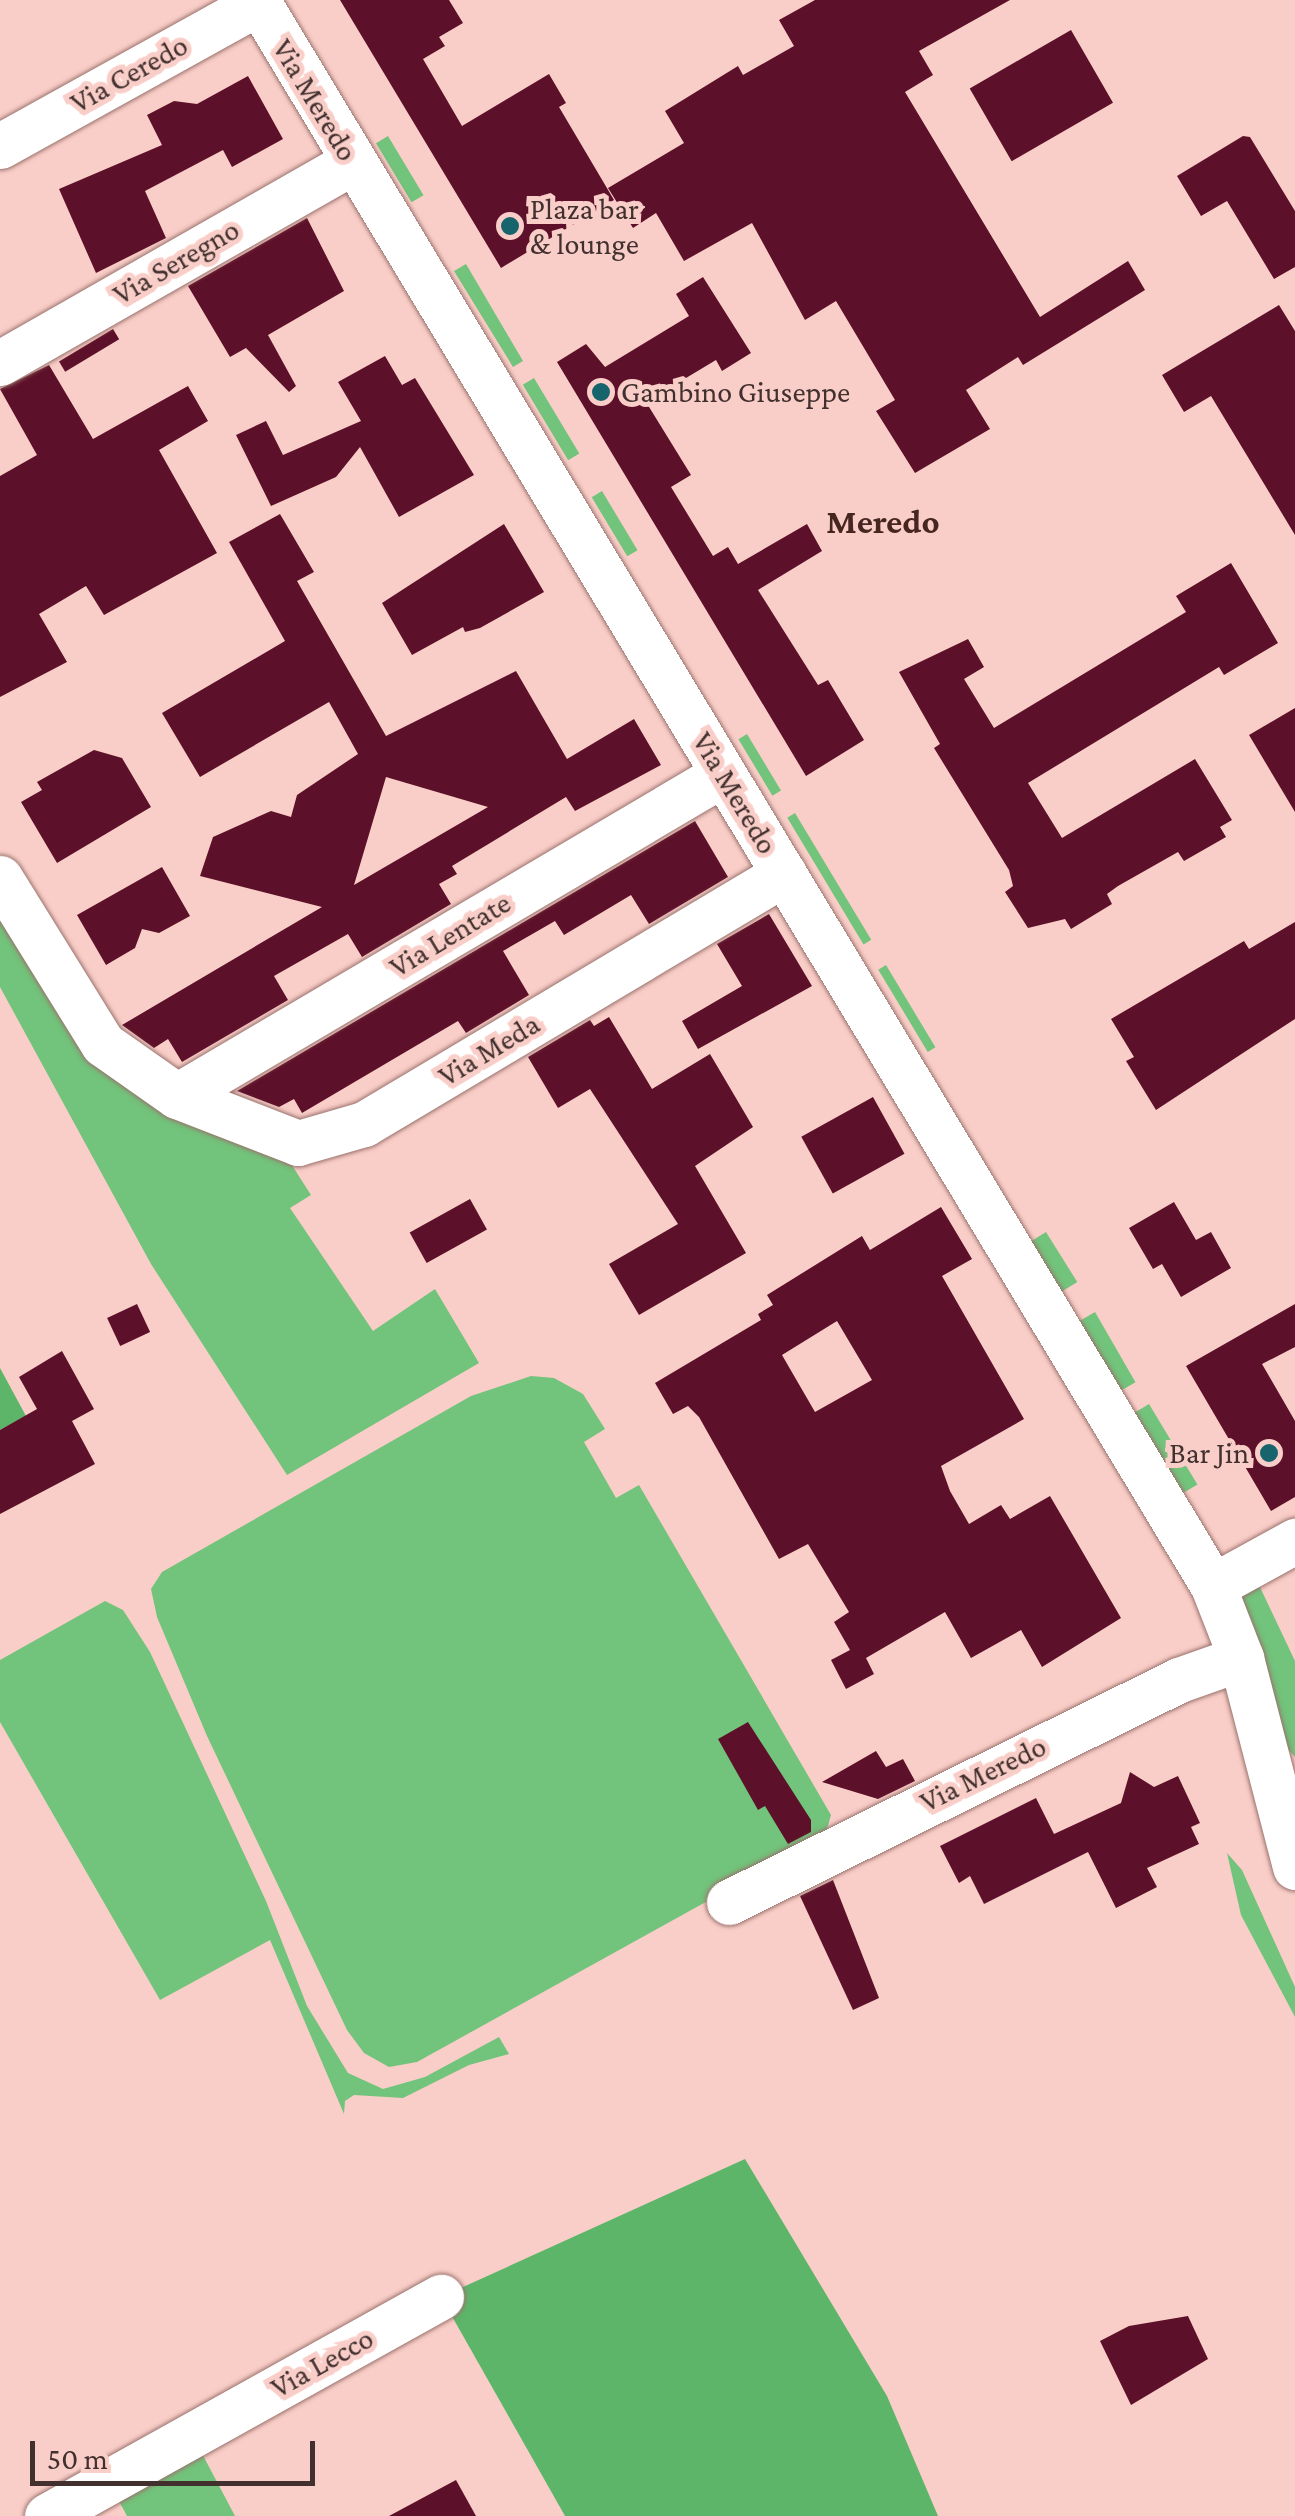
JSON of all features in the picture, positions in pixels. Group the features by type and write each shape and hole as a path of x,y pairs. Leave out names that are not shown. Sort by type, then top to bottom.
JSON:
{"street":[{"name":"Via Ceredo","path":"0,146 257,1"},
{"name":"Via Meredo","path":"257,1 1212,1586 1242,1658 1285,1794 1295,1867"},
{"name":"Via Seregno","path":"0,363 352,162"},
{"name":"Via Lentate","path":"177,1096 723,774"},
{"name":"Via Meda","path":"177,1096 298,1142 342,1135 784,874"},
{"path":"0,878 83,1021 127,1066 177,1096"},
{"path":"1212,1586 1295,1541"},
{"name":"Via Meredo","path":"729,1902 1179,1680 1242,1658"},
{"name":"Via Lecco","path":"47,2516 441,2297"}],"green space":[{"path":"388,136 424,195 412,202 376,143"},
{"path":"466,264 523,361 513,367 454,271"},
{"path":"534,378 579,453 568,460 523,385"},
{"path":"602,491 638,550 627,556 592,497"},
{"path":"747,734 781,791 772,796 738,739"},
{"path":"795,813 871,940 864,944 787,818"},
{"path":"0,909 47,992 288,1159 311,1195 290,1208 373,1331 435,1289 479,1363 287,1475 151,1264 0,987"},
{"path":"886,965 935,1047 928,1052 878,970"},
{"path":"1046,1232 1077,1282 1062,1292 1031,1242"},
{"path":"1095,1312 1136,1382 1119,1392 1079,1322"},
{"path":"0,1368 26,1416 0,1430"},
{"path":"531,1376 554,1378 583,1394 605,1429 584,1442 616,1498 639,1485 831,1815 825,1836 417,2062 389,2067 364,2053 347,2030 207,1736 157,1617 151,1589 162,1572 471,1396"},
{"path":"1149,1404 1197,1485 1183,1493 1134,1413"},
{"path":"1258,1583 1295,1661 1295,1757 1284,1745 1240,1593"},
{"path":"105,1601 123,1610 150,1652 266,1901 307,2006 348,2073 383,2089 425,2077 499,2037 509,2054 469,2065 403,2098 354,2095 345,2101 344,2114 270,1940 160,2000 0,1722 0,1660"},
{"path":"1227,1853 1242,1870 1295,1987 1295,2017 1241,1915"},
{"path":"745,2159 887,2396 938,2516 565,2516 441,2297"},
{"path":"198,2446 235,2516 127,2516 114,2492"}],"building":[{"path":"340,0 449,0 463,23 439,37 445,46 423,59 462,126 549,74 566,103 559,107 614,200 501,268"},
{"path":"815,0 1010,0 919,51 933,75 905,92 1040,317 1128,261 1145,290 1023,365 1018,357 966,390 990,429 915,473 876,411 895,400 836,301 805,320 752,223 684,261 656,213 633,228 608,188 684,143 665,111 738,66 743,75 794,46 779,20"},
{"path":"1071,30 1113,103 1012,161 970,88"},
{"path":"248,76 283,139 232,167 223,150 145,191 166,238 96,273 59,189 162,145 147,115 174,101 197,104"},
{"path":"1243,136 1250,137 1295,211 1295,267 1274,279 1227,201 1201,216 1177,176"},
{"path":"307,218 344,291 268,335 296,386 289,392 246,348 230,357 188,286"},
{"path":"703,277 751,353 722,371 716,360 646,402 691,475 671,487 713,556 728,547 738,564 807,524 822,551 758,590 818,685 828,680 864,740 806,776 557,362 586,344 605,367 689,316 676,294"},
{"path":"1279,305 1295,331 1295,535 1211,396 1184,412 1162,375"},
{"path":"113,329 119,339 65,372 59,361"},
{"path":"385,356 402,385 415,378 474,475 399,517 360,447 336,477 271,506 236,435 266,421 283,455 361,421 338,382"},
{"path":"49,365 93,439 188,386 208,421 159,450 217,553 104,615 86,586 39,614 67,662 0,697 0,476 37,455 0,389"},
{"path":"280,514 314,572 297,581 386,736 516,671 567,759 634,719 661,765 575,811 566,797 452,866 457,874 439,884 451,904 362,957 348,934 274,976 288,1000 182,1062 168,1039 154,1048 122,1025 322,907 200,876 213,837 271,811 291,817 297,795 358,754 329,702 200,777 162,713 285,641 229,542","holes":["386,777 488,807 354,885"]},
{"path":"504,524 544,592 480,628 465,632 463,627 412,655 382,603"},
{"path":"1231,563 1278,643 1224,675 1219,667 1028,783 1062,838 1195,759 1232,820 1220,827 1226,837 1184,861 1178,852 1118,886 1107,894 1112,904 1071,929 1065,919 1028,928 1005,892 1013,886 1009,870 934,748 940,744 899,672 968,639 984,667 964,679 994,728 1186,612 1176,596"},
{"path":"1295,708 1295,812 1249,735"},
{"path":"94,750 122,758 151,807 57,863 21,802 42,790 37,782"},
{"path":"695,821 728,877 649,924 631,895 564,935 555,921 503,951 529,995 466,1033 458,1021 302,1113 294,1099 279,1107 237,1091"},
{"path":"162,867 190,916 159,933 142,929 135,948 106,965 77,915"},
{"path":"769,914 812,986 698,1049 682,1021 742,986 717,944"},
{"path":"1295,922 1295,1019 1156,1110 1126,1061 1134,1057 1111,1019 1244,941 1249,949"},
{"path":"609,1017 652,1089 710,1054 753,1127 695,1166 746,1253 639,1315 609,1264 678,1224 590,1089 558,1108 528,1057 590,1020 594,1026"},
{"path":"873,1097 905,1154 833,1194 801,1137"},
{"path":"470,1199 487,1230 427,1263 410,1232"},
{"path":"1174,1202 1196,1240 1211,1232 1231,1268 1181,1297 1162,1264 1153,1269 1129,1228"},
{"path":"941,1207 972,1259 942,1276 1024,1419 941,1466 950,1491 969,1524 1001,1505 1010,1519 1050,1496 1121,1618 1042,1667 1021,1630 971,1658 945,1612 866,1658 874,1674 846,1689 831,1660 850,1650 834,1622 849,1612 808,1544 779,1559 699,1417 688,1406 673,1414 655,1383 761,1320 758,1314 773,1305 767,1295 862,1236 870,1250","holes":["837,1321 872,1380 815,1412 782,1355"]},
{"path":"137,1304 150,1332 120,1346 107,1318"},
{"path":"1295,1304 1295,1347 1262,1364 1295,1421 1295,1497 1271,1511 1186,1366"},
{"path":"62,1351 94,1409 72,1421 95,1464 0,1514 0,1430 37,1409 19,1377"},
{"path":"748,1722 811,1820 811,1832 788,1844 765,1806 758,1810 718,1739"},
{"path":"876,1751 886,1767 903,1759 915,1781 878,1799 822,1782"},
{"path":"1130,1772 1154,1787 1178,1776 1200,1823 1191,1827 1199,1844 1147,1868 1157,1887 1116,1908 1088,1852 984,1904 970,1876 959,1883 940,1846 1036,1798 1054,1834 1121,1803"},
{"path":"833,1880 879,1998 853,2010 800,1896"},
{"path":"1188,2316 1208,2359 1131,2405 1100,2341 1129,2326"},
{"path":"456,2480 476,2516 389,2516"}],"place":[{"name":"Plaza bar & lounge","path":"510,226"},
{"name":"Gambino Giuseppe","path":"601,392"},
{"name":"Bar Jin","path":"1269,1453"}],"district":[{"name":"Meredo","path":"883,522"}]}
